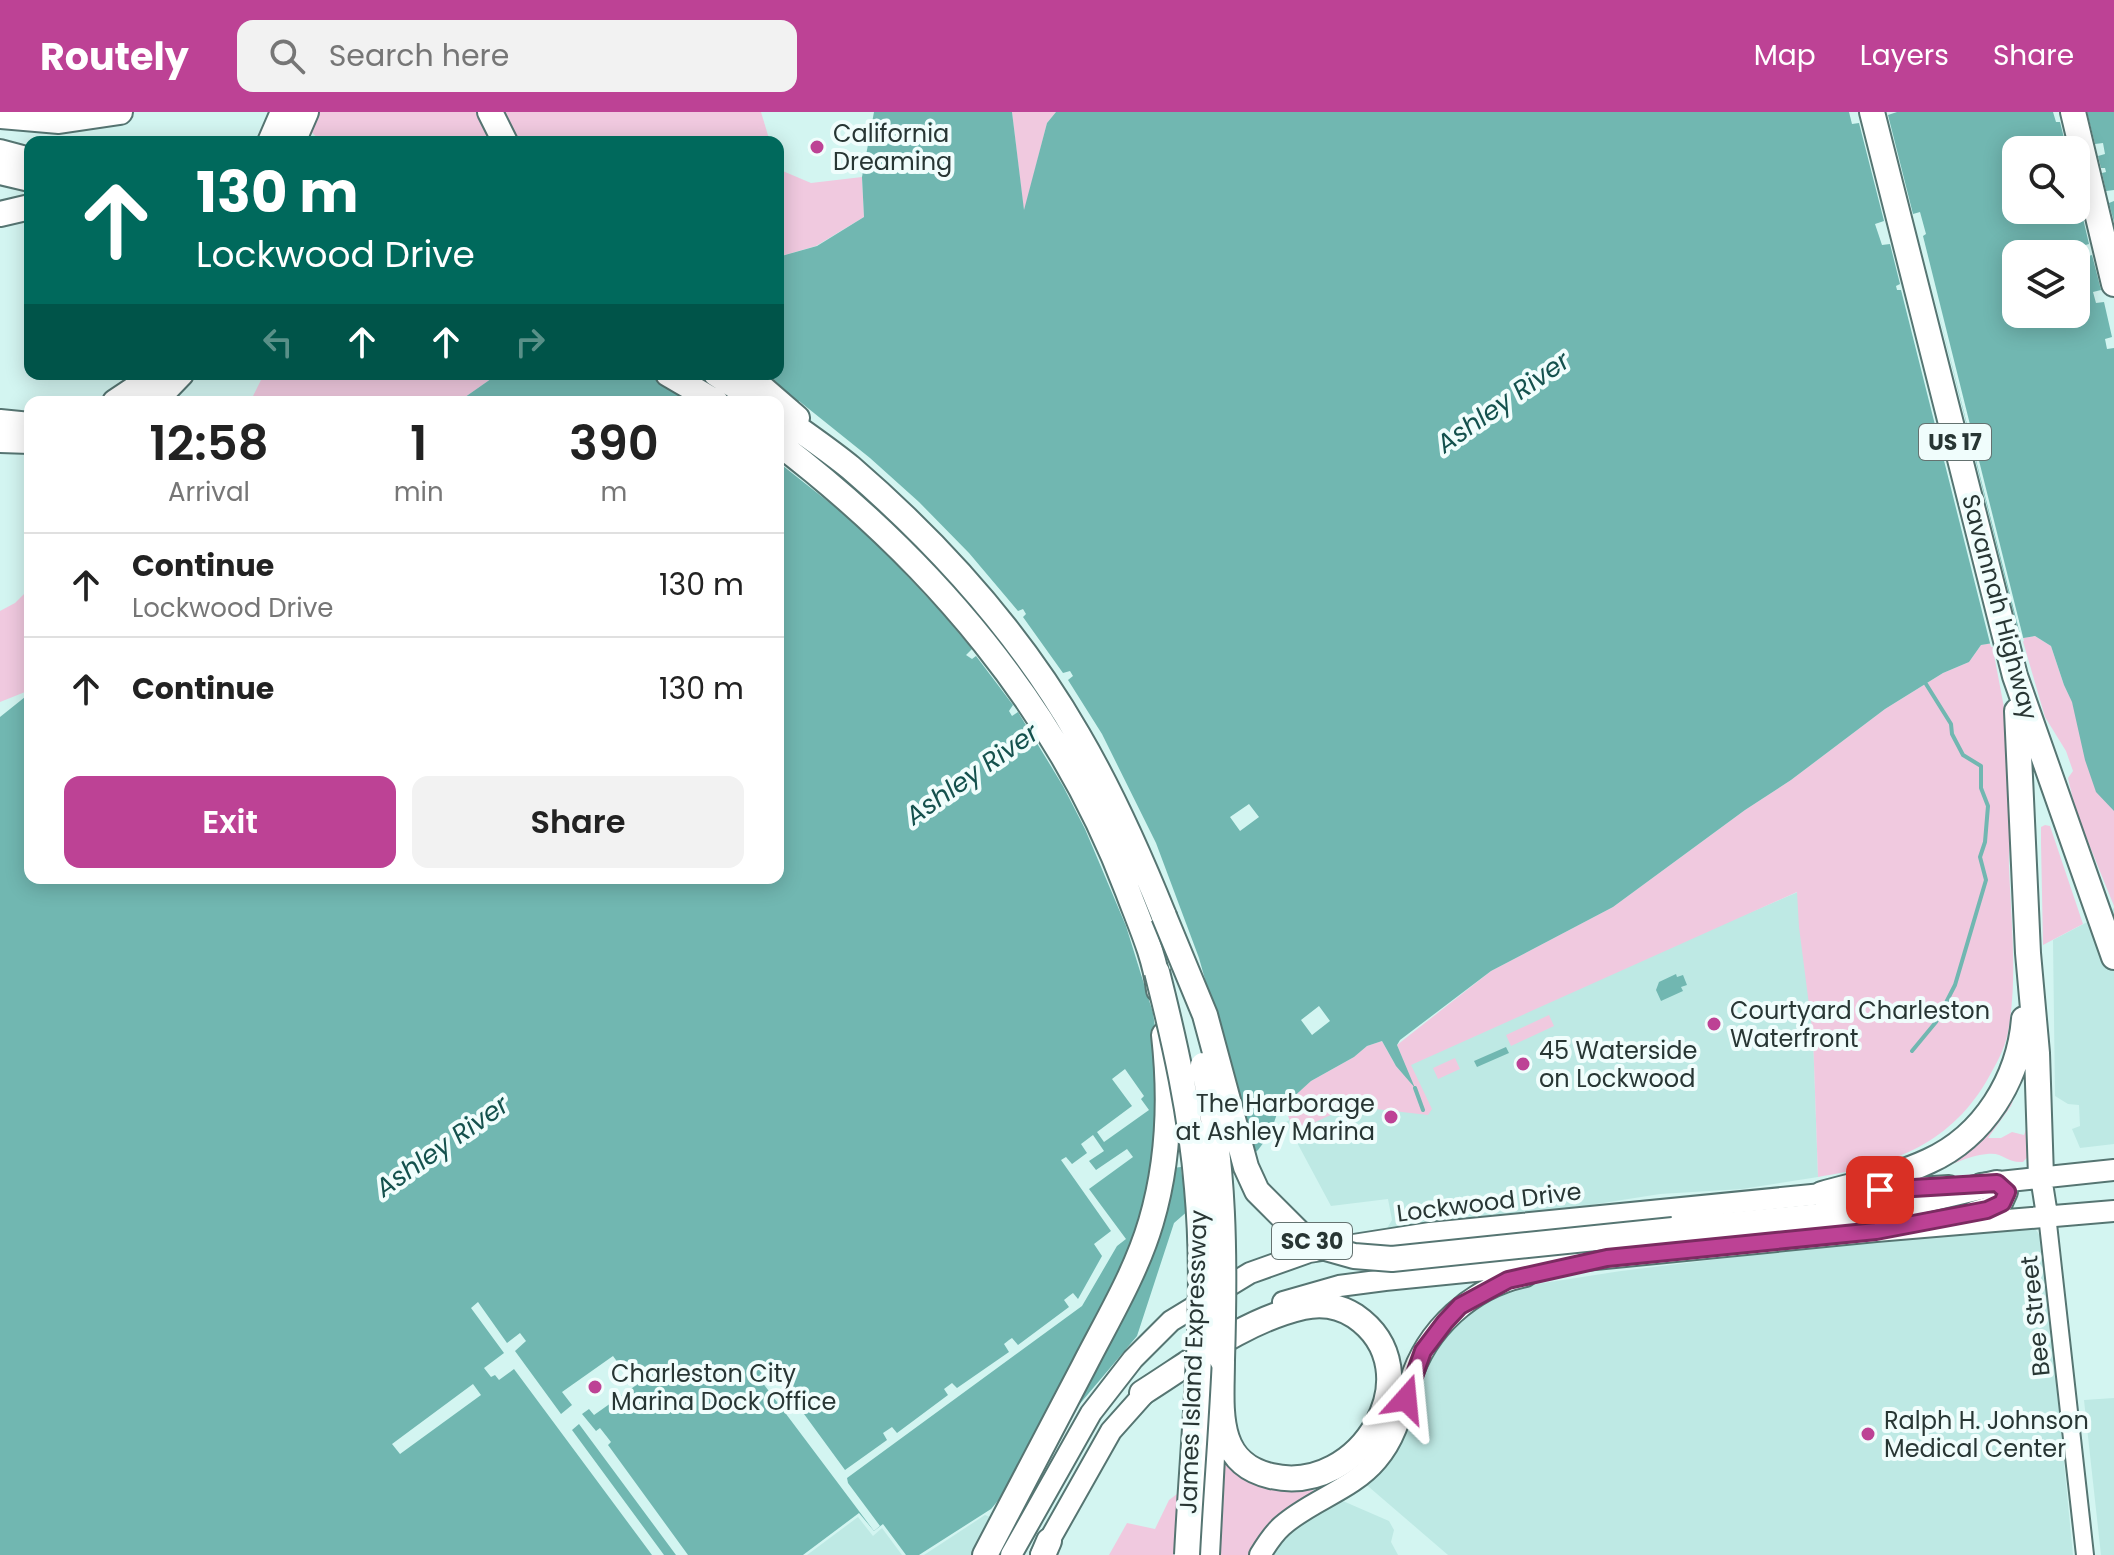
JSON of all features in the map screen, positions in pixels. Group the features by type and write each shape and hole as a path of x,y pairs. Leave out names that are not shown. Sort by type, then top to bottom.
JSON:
{"highway":[{"path":"0,116 59,121 120,112"},
{"path":"273,136 283,112"},
{"path":"296,136 306,112"},
{"path":"490,112 502,136"},
{"name":"Savannah Highway","path":"1872,112 2014,671 2114,957"},
{"path":"2073,112 2114,284"},
{"path":"0,152 24,158"},
{"path":"0,172 24,178"},
{"path":"0,214 24,208"},
{"path":"124,396 148,380"},
{"path":"160,396 175,380"},
{"path":"678,380 706,396"},
{"path":"725,380 751,396"},
{"path":"753,380 770,396"},
{"path":"784,408 848,466"},
{"name":"James Island Expressway","path":"784,418 848,466 959,572 1006,630 1050,691 1101,777 1145,867 1164,916 1197,1035 1216,1133 1223,1235 1222,1360 1215,1413 1207,1555"},
{"path":"0,422 24,424"},
{"path":"0,440 24,441"},
{"name":"James Island Expressway","path":"784,448 881,527 951,600 997,657 1040,720 1091,808 1120,871 1157,972 1185,1092 1198,1191 1198,1342 1187,1555"},
{"path":"2014,671 2022,778 2028,953 2037,1053 2041,1177"},
{"name":"SC 30","path":"1164,916 1205,1015 1246,1167 1257,1191 1300,1234 1322,1247 1354,1256 1392,1259 1882,1210 1997,1183"},
{"path":"1822,1194 1932,1160 1980,1124 2006,1086 2020,1049 2028,953"},
{"path":"985,1555 1117,1302 1151,1222 1163,1165 1167,1123 1166,1056 1157,972"},
{"path":"1142,1393 1239,1331 1303,1307 1321,1306 1345,1310 1376,1334 1388,1375 1384,1409 1366,1442 1340,1466 1309,1478 1291,1479 1263,1474 1248,1467 1226,1440 1222,1416 1222,1360"}],"main road":[{"name":"Lockwood Drive","path":"1011,1555 1091,1413 1133,1359 1171,1321 1250,1273 1309,1252 1430,1233 1822,1194 1997,1183 2114,1170"},
{"path":"2041,1177 2047,1215"},
{"path":"1876,1231 1998,1206 2007,1192 1997,1183"},
{"name":"SC 30","path":"1045,1550 1111,1431 1142,1393 1180,1358 1265,1308 1339,1286 1385,1280 1876,1231 2114,1211"},
{"path":"1260,1555 1282,1525 1360,1477 1376,1462 1396,1429 1423,1351 1460,1306 1508,1280 1607,1258"}],"street":[{"name":"Bee Street","path":"2047,1215 2085,1555"}],"shaded area":[{"path":"290,112 761,112 768,136 316,136"},
{"path":"1012,112 1056,112 1047,123 1024,213"},
{"path":"784,172 811,183 862,177 864,217 816,246 784,255"},
{"path":"261,380 489,380 467,396 253,396"},
{"path":"24,594 24,692 0,702 0,611"},
{"path":"2035,636 2051,646 2079,728 2114,811 2114,906 2076,812 2068,778 2073,771 2066,751 2045,717 2022,638"},
{"path":"1992,643 2012,770 2009,857 2013,950 2011,1012 2005,1045 1986,1082 1953,1123 1934,1137 1892,1159 1818,1177 1813,1036 1797,892 1411,1065 1432,1109 1428,1115 1350,1106 1294,1132 1284,1105 1311,1081 1354,1057 1367,1046 1382,1041 1396,1066 1413,1085 1397,1045 1491,971 1613,907 1885,709 1943,673 1969,662 1981,645"},
{"path":"2050,826 2083,924 2043,945 2041,827"},
{"path":"1798,892 1813,1036 1818,1177 1742,1189 1660,1194 1386,1230 1392,1220 1388,1199 1331,1206 1286,1122 1375,1072"},
{"path":"2114,908 2114,1144 2080,1148 2072,1129 2080,1126 2079,1105 2068,1104 2055,1096 2053,940"},
{"path":"1549,1015 1554,1026 1511,1046 1506,1035"},
{"path":"1455,1058 1460,1069 1438,1079 1433,1068"},
{"path":"2027,1080 2031,1081 2037,1153 2031,1153 2023,1162 1993,1154 1980,1155 1930,1171 1981,1133 2015,1086 2017,1090 2011,1106 1988,1138 2001,1138 2012,1132 2024,1135 2030,1119 2025,1089"},
{"path":"2028,1227 2035,1229 2042,1238 2073,1555 1448,1555 1362,1481 1451,1322 1505,1289 1621,1271 1856,1242"},
{"path":"2114,1398 2114,1555 2101,1555 2084,1400"},
{"path":"1224,1457 1311,1486 1314,1493 1257,1543 1250,1555 1219,1555"},
{"path":"1177,1494 1174,1555 1109,1555 1127,1523 1155,1529 1169,1500"},
{"path":"1336,1498 1389,1521 1394,1530 1391,1542 1398,1555 1267,1555 1281,1536"},
{"path":"985,1515 995,1519 976,1555 924,1555"},
{"path":"858,1517 873,1536 882,1528 902,1555 807,1555"}],"water":[{"name":"Ashley River","path":"874,112 1012,112 1024,210 1047,123 1056,112 2114,112 2114,811 2096,792 2072,702 2051,646 2035,636 1981,645 1969,662 1943,673 1885,709 1613,907 1491,971 1400,1040 1397,1045 1415,1088 1396,1066 1382,1041 1367,1046 1354,1057 1311,1081 1278,1111 1270,1134 1258,1150 1174,1223 1137,1336 991,1509 919,1555 906,1555 883,1524 874,1531 859,1513 803,1555 0,1555 0,717 24,698 24,884 784,884 784,396 467,396 489,380 784,380 784,255 817,246 864,217 862,177"},
{"path":"1676,974 1677,977 1683,975 1687,985 1681,987 1683,991 1661,1001 1656,990 1659,982"},
{"path":"1506,1047 1509,1053 1477,1067 1474,1061"}],"pier":[{"path":"1849,112 1897,112 1888,115 1913,214 1920,212 1926,234 1923,236 2022,642 1931,282 2021,642 1991,647 1901,290 1897,290 1896,286 1900,284 1890,244 1882,245 1875,224 1884,221 1859,123 1852,124"},
{"path":"2053,112 2087,112 2095,144 2103,143 2105,154 2098,156 2101,168 2105,168 2106,172 2102,173 2106,191 2114,190 2114,201 2109,203 2114,222 2114,348 2107,349 2105,339 2112,337 2104,302 2096,303 2093,292 2101,290 2084,224 2090,224 2090,136 2064,136 2060,122 2056,122"},
{"path":"799,401 870,458 969,553 1018,611 1023,609 1026,614 1023,617 1063,673 1070,671 1073,676 1068,680 1102,734 1156,843 1199,958 1241,1107 1235,1172 1182,1176 1181,1167 1172,1168 1155,1155 1157,1041 1153,1013 1126,926 1085,829 1018,712 1012,716 1009,711 1013,705 976,656 972,659 966,655 972,649 884,551 784,467 784,422"},
{"path":"1249,804 1259,817 1240,831 1230,817"},
{"path":"1319,1006 1330,1021 1312,1035 1301,1020"},
{"path":"1125,1069 1144,1096 1141,1099 1149,1110 1104,1142 1097,1132 1132,1106 1112,1079"},
{"path":"1093,1135 1104,1151 1089,1161 1096,1170 1127,1149 1133,1157 1089,1189 1126,1239 1117,1246 1082,1306 847,1478 880,1526 874,1531 762,1382 774,1373 845,1470 887,1440 883,1433 892,1427 897,1433 948,1395 944,1389 952,1383 957,1388 1009,1352 1004,1344 1009,1340 1012,1338 1018,1345 1069,1307 1064,1300 1069,1296 1073,1293 1078,1299 1102,1256 1094,1244 1111,1231 1061,1160 1066,1157 1072,1164 1087,1153 1081,1144"},
{"path":"478,1302 507,1343 520,1333 526,1341 515,1351 561,1414 572,1405 562,1392 613,1356 635,1386 594,1415 589,1409 582,1414 596,1431 600,1428 611,1442 608,1445 688,1555 676,1555 579,1424 572,1430 664,1555 652,1555 514,1369 499,1380 495,1375 491,1377 484,1368 504,1353 471,1308"},
{"path":"473,1384 481,1395 400,1454 392,1444"}],"waterway":[{"path":"1912,1051 1936,1022 1955,985 1986,880 1980,857 1985,842 1988,806 1981,788 1981,766 1963,755 1952,734 1951,724 1926,684"},
{"path":"1415,1088 1423,1110"}],"place":[{"name":"California Dreaming","path":"817,147"},
{"name":"Courtyard Charleston Waterfront","path":"1714,1024"},
{"name":"45 Waterside on Lockwood","path":"1523,1064"},
{"name":"The Harborage at Ashley Marina","path":"1391,1117"},
{"name":"Charleston City Marina Dock Office","path":"595,1387"},
{"name":"Ralph H. Johnson Medical Center","path":"1868,1434"}],"route":[{"path":"1406,1399 1423,1351 1433,1336 1460,1306 1508,1280 1607,1258 1876,1231 1987,1210 2002,1203 2007,1192 1997,1183 1880,1190"}]}
